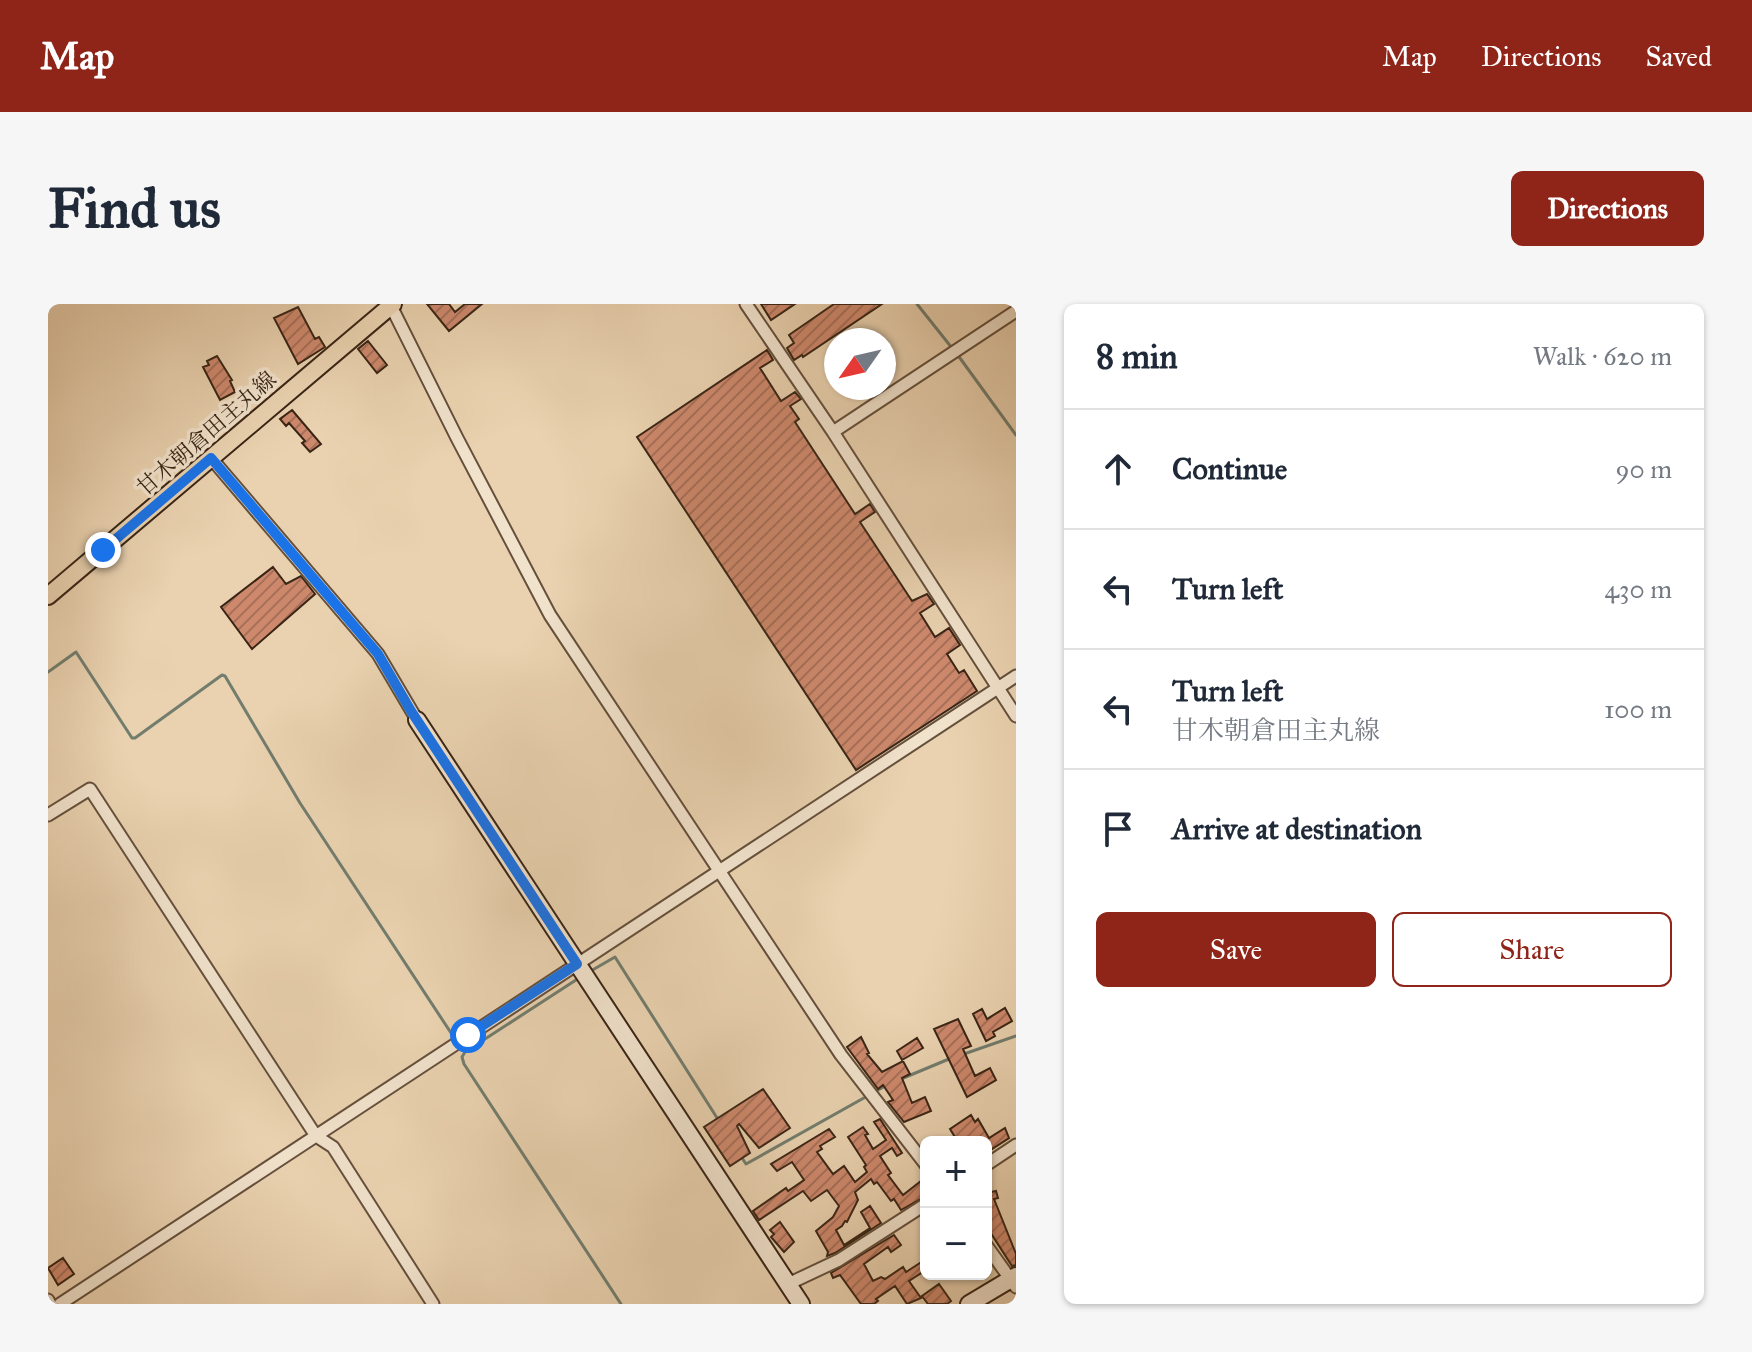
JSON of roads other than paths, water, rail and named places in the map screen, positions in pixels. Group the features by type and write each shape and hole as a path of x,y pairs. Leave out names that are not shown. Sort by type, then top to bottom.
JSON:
{"main road":[{"name":"甘木朝倉田主丸線","path":"48,596 392,304"}],"street":[{"path":"392,304 450,425 550,615 841,1055 920,1157"},
{"path":"746,304 833,432 1016,716"},
{"path":"833,432 1016,311"},
{"path":"211,458 378,654 417,720 801,1304"},
{"path":"60,1304 1016,676"},
{"path":"48,815 90,789 316,1136 333,1147 433,1304"},
{"path":"992,1161 1016,1145"},
{"path":"788,1284 839,1260 920,1208"},
{"path":"969,1304 1014,1281 992,1253"}],"waterway":[{"path":"917,304 952,348"},
{"path":"957,354 1016,435"},
{"path":"48,672 76,652 132,738 222,675 225,676 300,803 455,1039"},
{"path":"589,972 615,957 719,1121"},
{"path":"465,1052 579,978"},
{"path":"964,1054 1016,1036"},
{"path":"460,1045 465,1052 462,1057 464,1064 621,1304"},
{"path":"901,1079 949,1059"},
{"path":"740,1155 746,1164 887,1085"}]}
